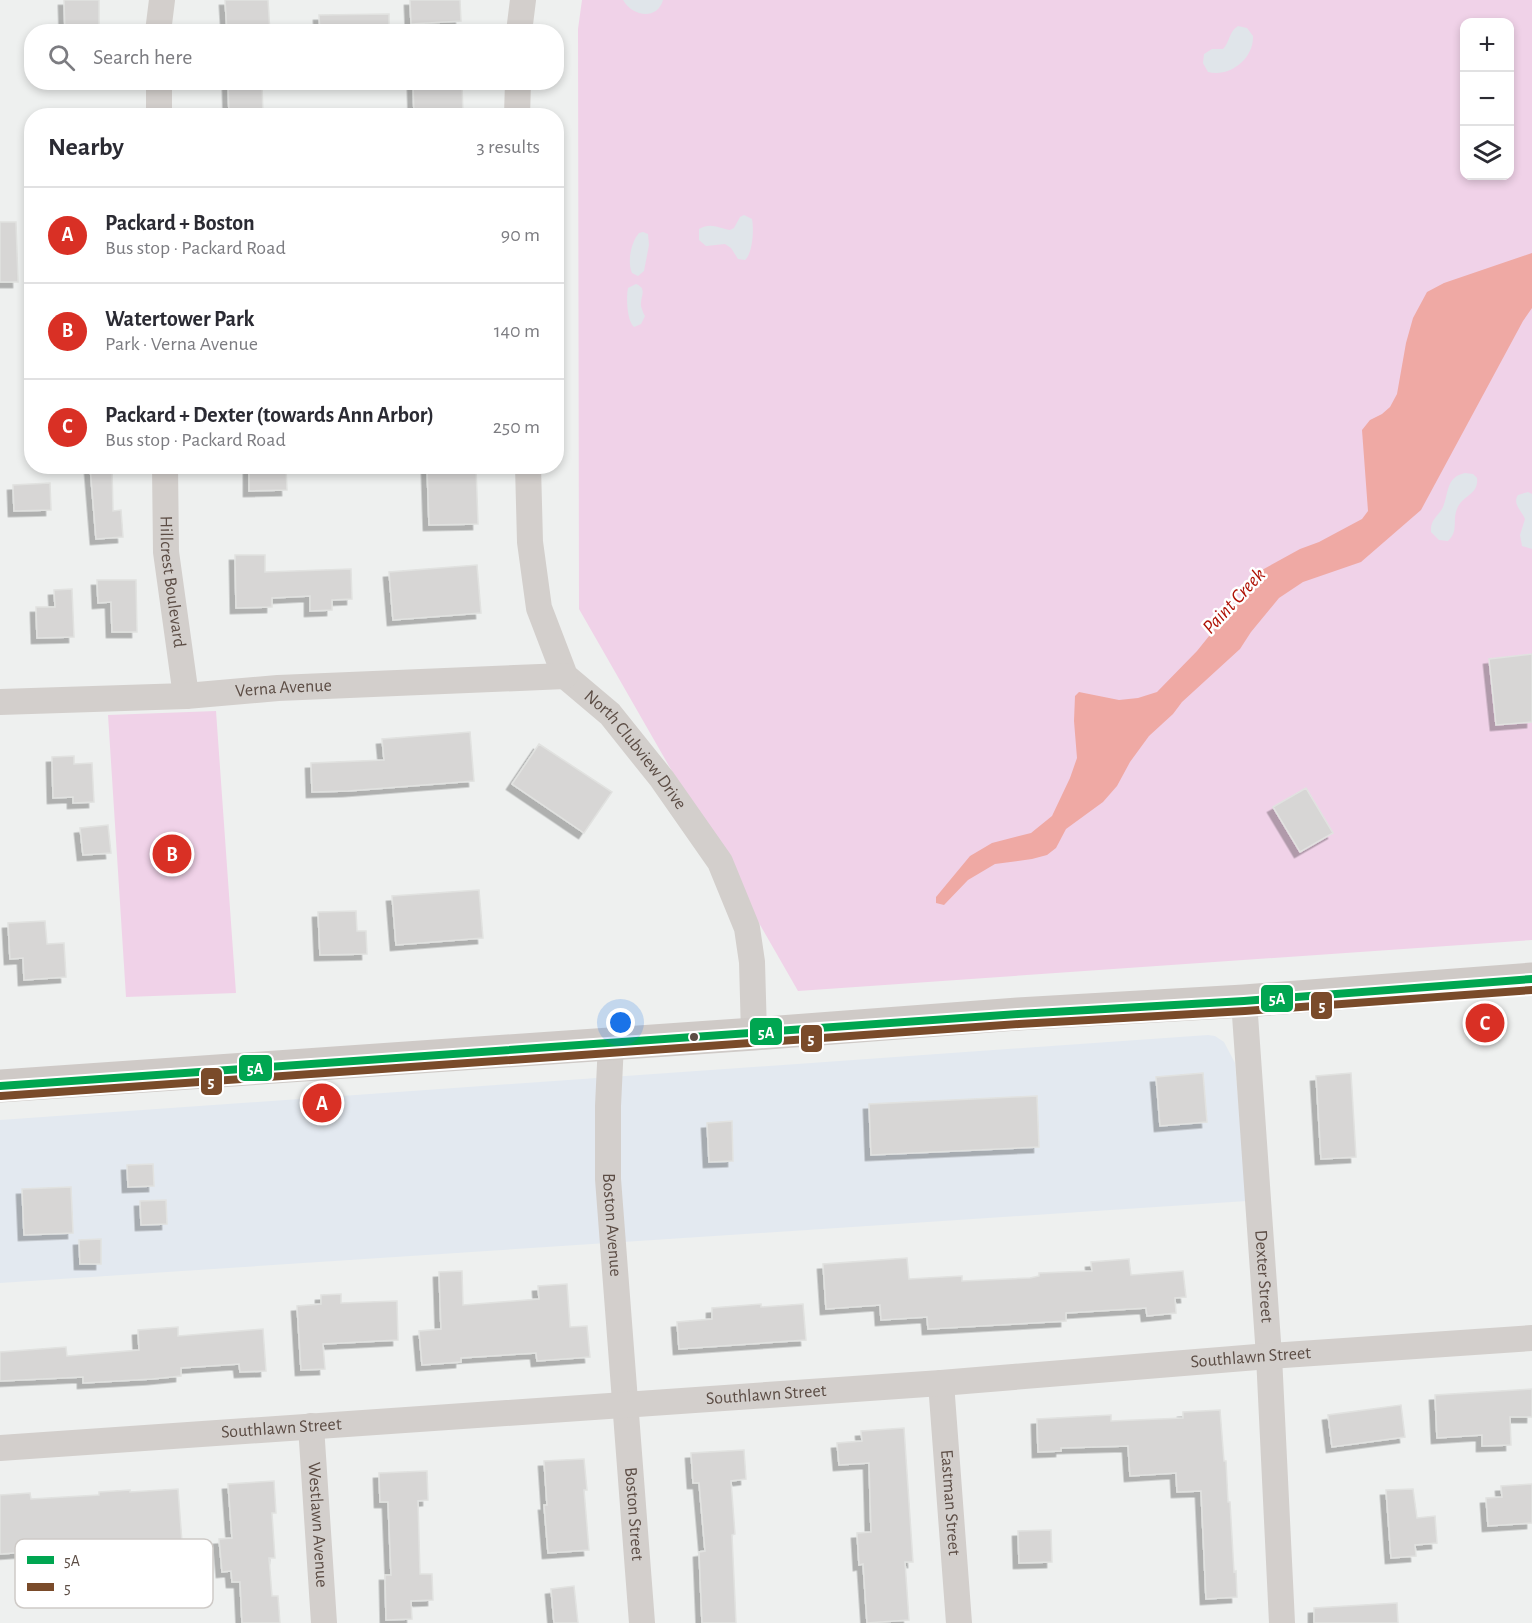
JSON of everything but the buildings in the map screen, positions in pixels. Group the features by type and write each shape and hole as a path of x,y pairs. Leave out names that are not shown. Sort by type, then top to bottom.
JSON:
{"main road":[{"path":"0,1086 1029,1013 1245,1001 1532,979"}],"street":[{"path":"159,24 162,0"},
{"path":"520,24 523,0"},
{"path":"159,90 159,108"},
{"path":"517,108 518,90"},
{"name":"Hillcrest Boulevard","path":"165,474 166,552 186,696"},
{"name":"North Clubview Drive","path":"528,474 530,542 539,608 565,676 610,714 662,779 720,862 747,928 752,962 754,1034"},
{"name":"Verna Avenue","path":"0,702 186,696 278,688 565,676"},
{"name":"Dexter Street","path":"1245,1001 1269,1356 1282,1623"},
{"name":"Boston Avenue","path":"611,1043 608,1179 626,1405"},
{"name":"Southlawn Street","path":"0,1448 941,1383 1269,1356 1532,1338"},
{"name":"Eastman Street","path":"941,1383 959,1623"},
{"name":"Boston Street","path":"626,1405 642,1623"},
{"name":"Westlawn Avenue","path":"311,1426 324,1623"}],"shaded area":[{"path":"582,0 1532,0 1532,940 798,991 579,609 578,29"},
{"path":"1532,253 1532,308 1421,510 1361,562 1303,582 1279,598 1240,649 1149,736 1130,762 1117,786 1103,802 1066,829 1056,848 1047,855 1032,859 995,864 968,880 944,905 936,903 936,897 970,856 992,843 1031,833 1052,816 1077,758 1074,721 1075,696 1079,692 1119,700 1138,698 1157,692 1197,651 1262,570 1362,519 1368,511 1362,430 1370,420 1390,407 1397,394 1413,318 1427,292 1444,283"},
{"path":"216,711 236,993 126,997 108,715"},
{"path":"1215,1036 1224,1042 1235,1063 1247,1201 0,1283 0,1120"}],"sand":[{"path":"623,0 663,0 655,11 644,14 632,10"},
{"path":"1238,26 1247,28 1253,36 1245,59 1239,65 1224,72 1208,72 1203,63 1204,54 1212,49 1223,49"},
{"path":"744,215 752,219 753,229 751,247 745,260 738,259 731,248 725,244 706,246 699,240 699,229 711,226 730,230"},
{"path":"639,233 648,234 649,245 644,271 638,276 632,273 630,258 634,242"},
{"path":"636,284 643,291 641,306 645,316 641,324 634,327 628,315 627,297 628,288"},
{"path":"1465,473 1473,474 1477,478 1477,484 1473,492 1459,504 1451,537 1448,541 1439,540 1431,532 1432,524 1443,507 1451,482"},
{"path":"1528,492 1532,494 1532,549 1522,546 1520,535 1525,519 1516,501 1518,495"}],"transit line":[{"name":"5A","path":"0,1086 1018,1014 1244,1001 1532,979"},
{"name":"5","path":"1,1096 1532,990"}],"place":[{"name":"Watertower Park","path":"172,854"},
{"name":"Packard + Dexter (towards Ann Arbor)","path":"1485,1023"},
{"name":"Packard + Boston","path":"322,1103"}],"water label":[{"name":"Paint Creek","path":"1234,601"}]}
